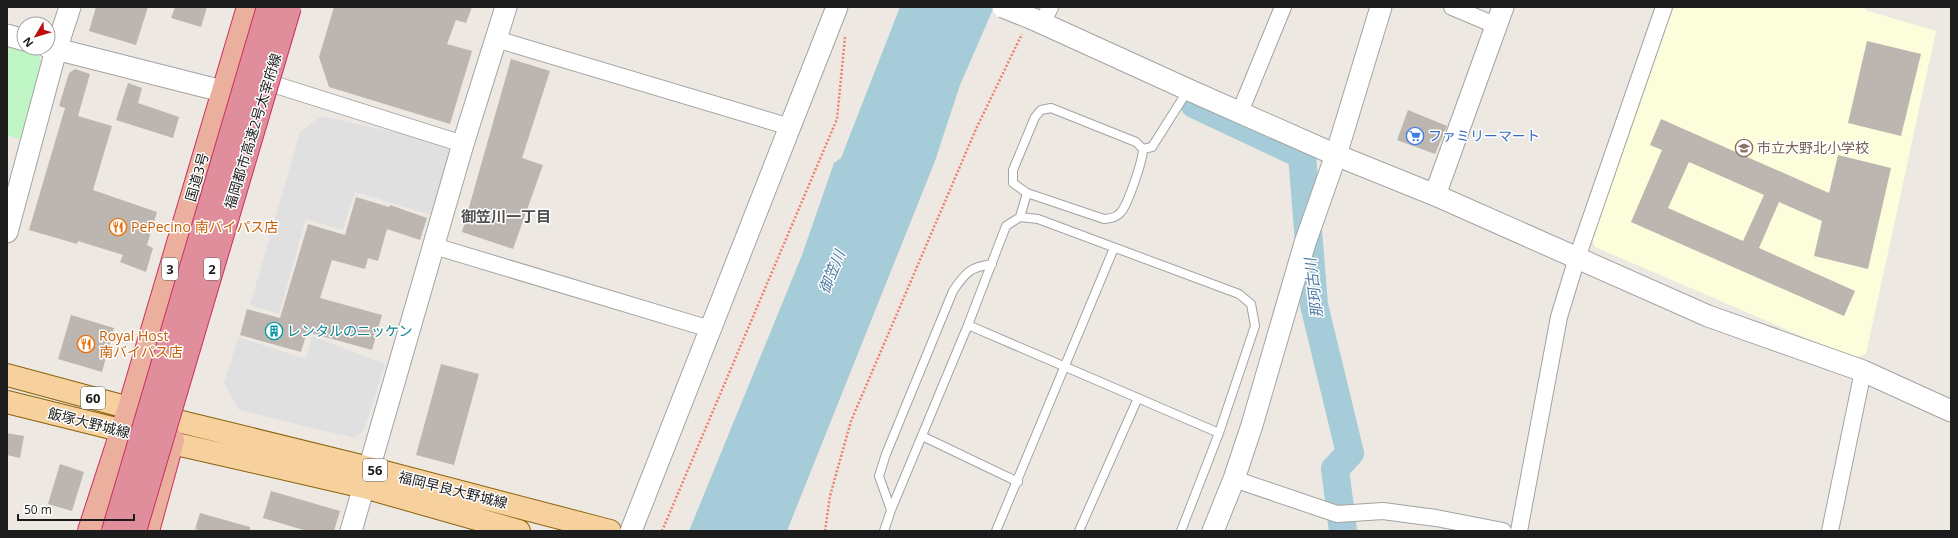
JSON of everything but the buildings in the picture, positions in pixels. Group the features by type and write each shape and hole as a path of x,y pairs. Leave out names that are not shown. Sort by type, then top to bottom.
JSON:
{"highway":[{"name":"国道3号","path":"89,531 129,408 248,7"},
{"name":"福岡都市高速2号太宰府線","path":"113,531 268,7"},
{"name":"福岡都市高速2号太宰府線","path":"135,531 290,7"},
{"path":"148,531 178,421 300,7"}],"main road":[{"name":"飯塚大野城線","path":"7,375 178,421"},
{"name":"飯塚大野城線","path":"7,402 172,443"},
{"name":"福岡早良大野城線","path":"178,421 366,478 519,531"},
{"name":"福岡早良大野城線","path":"172,443 366,478 571,520 610,531"}],"street":[{"path":"56,39 70,7"},
{"path":"351,531 463,144 506,7"},
{"path":"631,531 837,7"},
{"path":"1003,7 1038,20 1189,90 1435,195 1708,316 1863,371 1951,411"},
{"path":"1240,112 1282,7"},
{"path":"1213,531 1234,479 1252,425 1305,243 1336,154 1381,7"},
{"path":"1435,195 1500,16 1452,7"},
{"path":"1519,531 1559,317 1577,258 1664,7"},
{"path":"496,39 790,127"},
{"path":"56,49 222,91"},
{"path":"7,232 50,56"},
{"path":"276,85 463,144"},
{"path":"434,246 710,329"},
{"path":"1830,531 1863,371"},
{"path":"1234,479 1336,514 1383,511 1436,518 1504,531"}],"lane":[{"path":"1143,149 1152,147 1189,90"},
{"path":"1051,108 1136,142 1143,149 1143,159 1122,211 1115,218 1104,219 1028,193 1013,183 1012,170 1035,117 1041,110 1051,108"},
{"path":"884,531 891,510 968,325 1006,226 1020,217 1028,193"},
{"path":"1020,217 1038,219 1239,294 1251,304 1255,326 1219,433 1181,531"},
{"path":"996,531 1018,482 1114,248"},
{"path":"891,510 879,476 886,454 950,298 964,276 976,266 992,264"},
{"path":"968,325 1219,433"},
{"path":"1079,531 1138,398"},
{"path":"922,436 1018,482"}],"path":[{"path":"826,531 830,496 851,421 976,129 1038,20"},
{"path":"662,531 837,119 846,29"}],"shaded area":[{"path":"1669,7 1865,7 1865,10 1936,31 1866,354 1853,358 1595,247 1588,230"},
{"path":"321,116 444,143 450,152 432,215 355,192 343,230 306,219 279,314 250,305 300,132"},
{"path":"312,336 385,364 364,430 354,438 239,410 224,383 238,337 306,359"}],"green space":[{"path":"7,44 16,47 16,56 39,56 45,69 25,141 7,135"}],"water":[{"name":"御笠川","path":"900,7 994,7 960,85 935,161 787,531 689,531 802,255 834,163 841,158"}],"waterway":[{"name":"那珂古川","path":"1194,104 1302,155 1314,305 1350,453 1335,469 1343,531"}],"place":[{"name":"ファミリーマート","path":"1415,136"},
{"name":"市立大野北小学校","path":"1744,148"},
{"name":"PePecino 南バイパス店","path":"118,227"},
{"name":"レンタルのニッケン","path":"274,331"},
{"name":"Royal Host 南バイパス店","path":"86,344"}],"district":[{"name":"御笠川一丁目","path":"506,217"}]}
